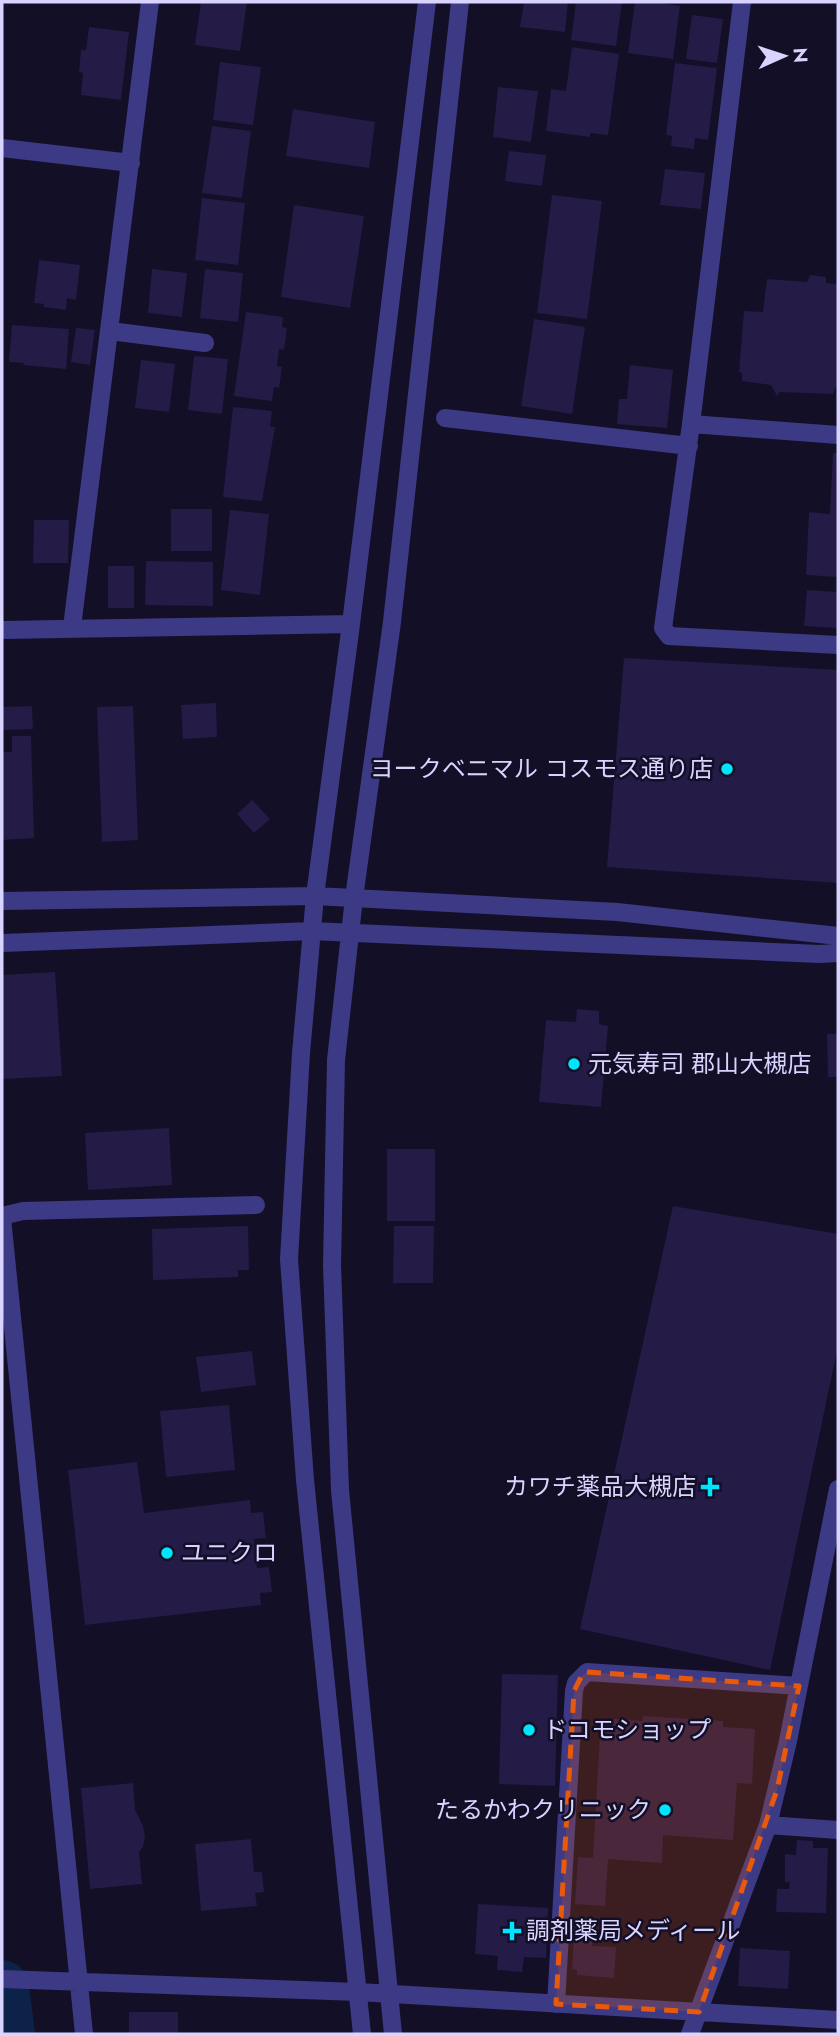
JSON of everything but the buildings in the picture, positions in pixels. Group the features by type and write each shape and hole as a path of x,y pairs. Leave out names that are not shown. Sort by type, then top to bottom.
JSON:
{"street":[{"path":"72,627 150,2"},
{"path":"362,2034 305,1480 289,1259 301,1053 315,896 427,2"},
{"path":"393,2034 339,1476 332,1265 335,1073 354,898 392,622 460,2"},
{"path":"742,2 689,446 663,628 669,636 838,645"},
{"path":"2,148 131,163"},
{"path":"110,331 205,343"},
{"path":"445,418 689,446"},
{"path":"691,424 838,435"},
{"path":"2,629 351,624"},
{"path":"2,901 315,896 617,912 838,936"},
{"path":"2,943 312,931 838,953"},
{"path":"84,2034 72,1981 2,1217 23,1211 256,1205"},
{"path":"690,2034 768,1825 838,1489"},
{"path":"556,2004 573,1691 581,1677 587,1672 799,1686"},
{"path":"768,1825 838,1830"},
{"path":"2,1979 358,1992 699,2012 838,2023 838,2034"}],"highlighted area":[{"path":"587,1672 799,1686 777,1790 699,2012 556,2004 574,1691 581,1677"}],"waterway":[{"path":"2,1987 8,2034"}],"place":[{"name":"ヨークベニマル コスモス通り店","path":"727,769"},
{"name":"元気寿司 郡山大槻店","path":"574,1064"},
{"name":"カワチ薬品大槻店","path":"710,1487"},
{"name":"ユニクロ","path":"167,1553"},
{"name":"ドコモショップ","path":"529,1730"},
{"name":"たるかわクリニック","path":"665,1810"},
{"name":"調剤薬局メディール","path":"512,1931"}]}
